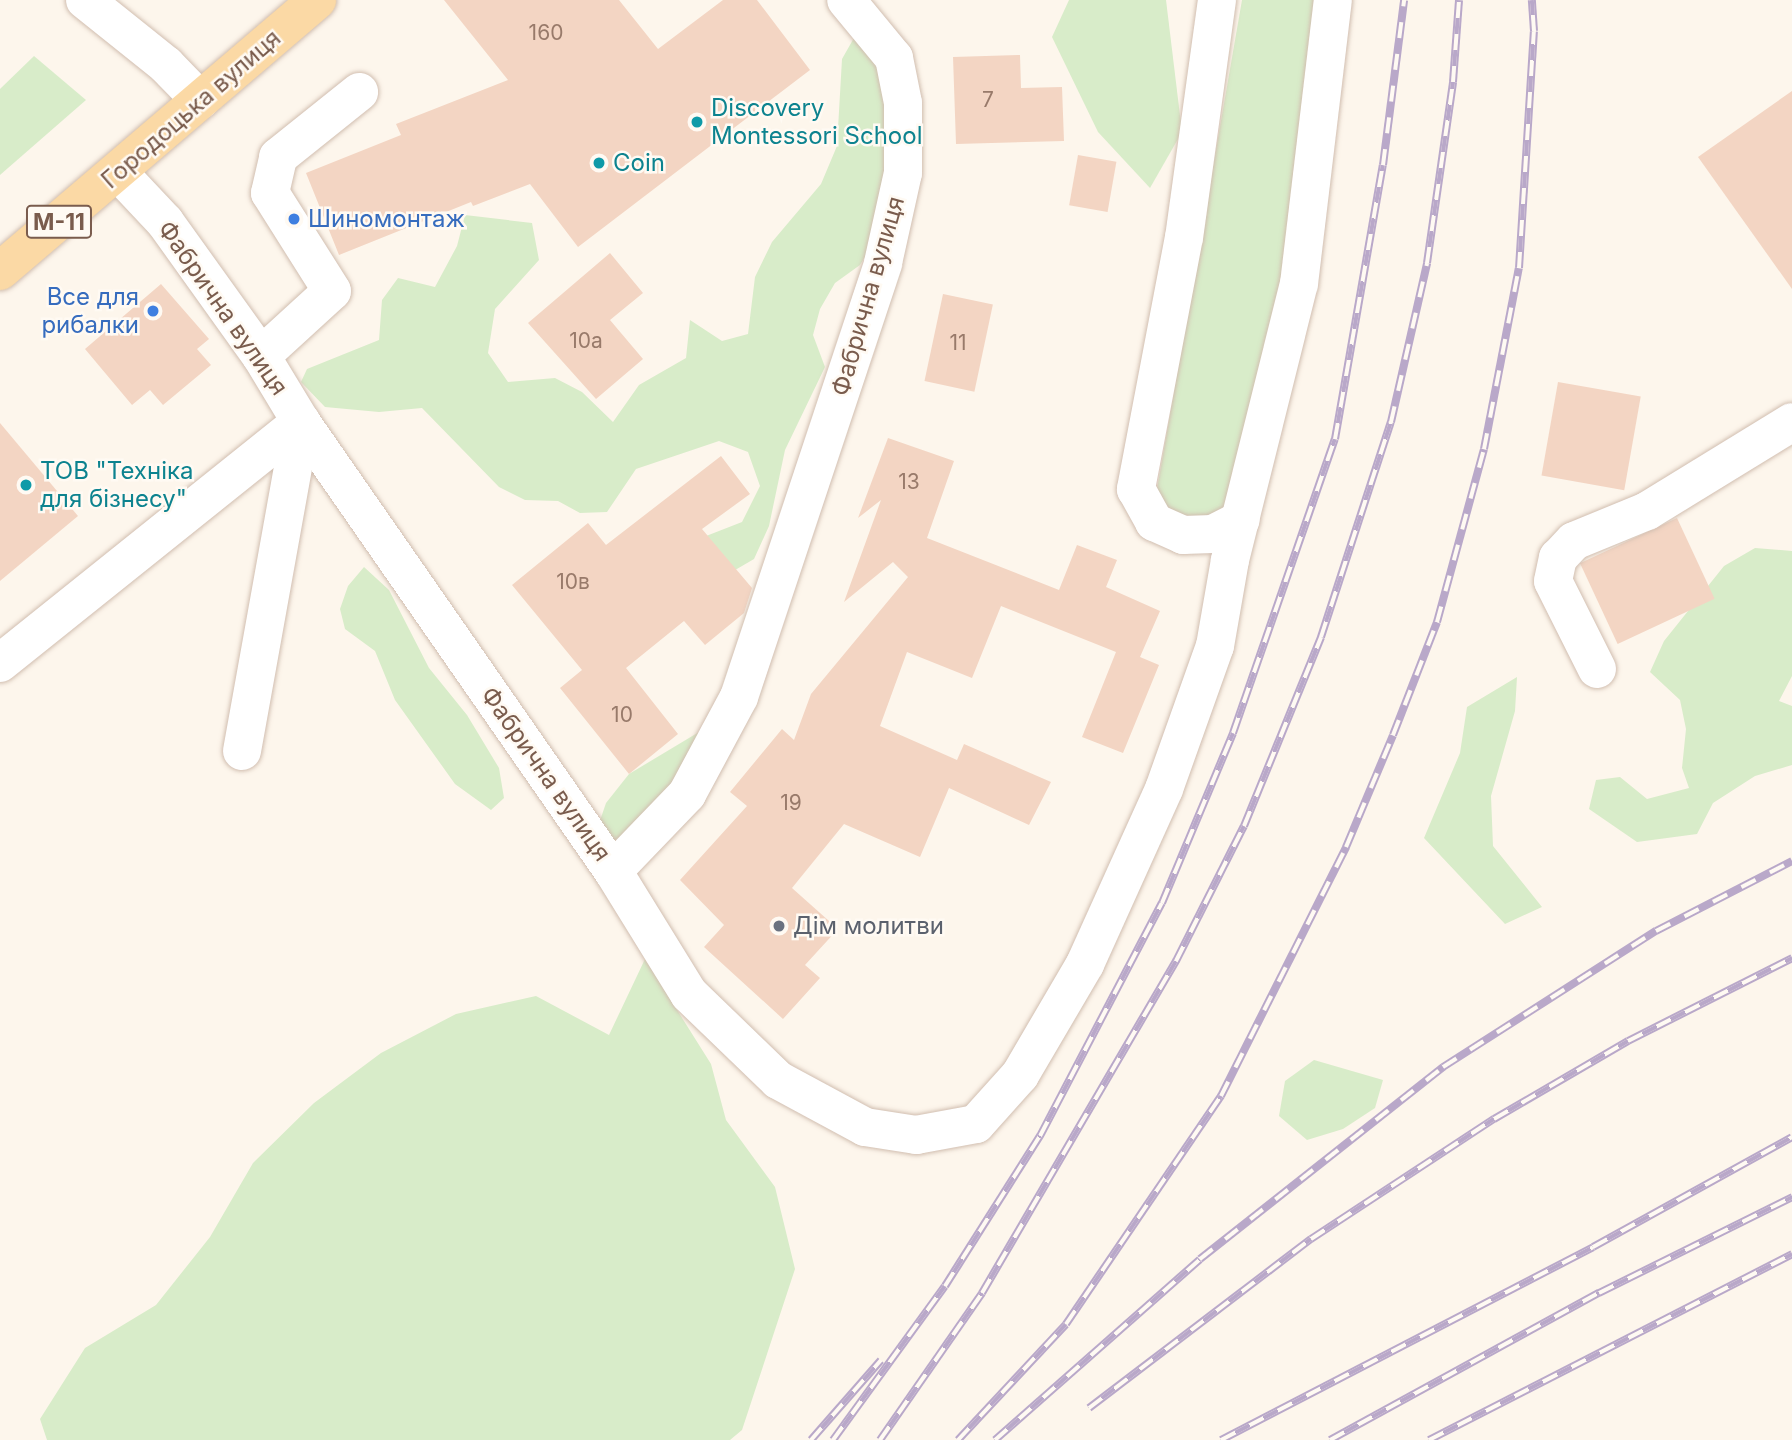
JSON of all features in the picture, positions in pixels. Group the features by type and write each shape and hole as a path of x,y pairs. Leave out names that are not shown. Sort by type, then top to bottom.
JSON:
{"main road":[{"name":"Городоцька вулиця","path":"0,271 317,0"}],"street":[{"path":"85,0 166,65 200,100"},
{"name":"Фабрична вулиця","path":"118,172 165,222 261,356 302,422 613,871 687,794 739,697 883,263 902,173 903,103 894,58 846,0"},
{"path":"1217,0 1184,237 1136,489 1154,522 1183,535 1213,534 1241,520"},
{"path":"613,871 689,994 778,1080 865,1127 916,1135 976,1124 1020,1075 1085,964 1158,802 1215,646 1241,520 1298,284 1333,0"},
{"path":"261,356 332,290 270,193 278,157 359,92"},
{"path":"0,663 302,422"},
{"path":"242,751 302,422"},
{"path":"1597,669 1553,581 1558,558 1574,541 1647,511 1792,422"}],"green space":[{"path":"1069,0 1166,0 1182,132 1150,188 1098,132 1052,37"},
{"path":"1242,0 1314,0 1287,282 1223,521 1162,512 1156,495"},
{"path":"863,22 902,83 884,225 860,265 835,283 820,309 813,335 825,367 785,450 769,526 754,559 730,573 701,538 742,522 760,486 748,452 719,441 636,469 607,512 580,513 558,501 525,500 499,487 422,408 379,412 325,407 301,382 307,369 379,340 382,300 398,278 435,287 457,246 465,215 532,223 539,260 495,309 488,353 508,382 555,378 582,392 613,422 639,385 686,358 690,320 722,341 748,334 755,277 772,242 821,184 837,146 842,59"},
{"path":"34,56 86,100 0,175 0,89"},
{"path":"1755,548 1792,551 1792,676 1779,701 1792,706 1792,765 1755,776 1713,803 1697,834 1637,842 1589,809 1596,780 1620,777 1647,799 1689,788 1682,768 1686,729 1680,700 1650,672 1664,641 1724,566"},
{"path":"364,567 389,590 429,668 467,715 499,768 504,798 491,810 455,784 395,700 375,651 345,629 340,609 348,586"},
{"path":"1517,677 1515,711 1491,796 1493,846 1542,907 1505,924 1424,838 1460,753 1467,707"},
{"path":"699,732 707,742 628,847 594,838 606,803 629,774"},
{"path":"645,959 711,1064 726,1120 775,1187 795,1269 742,1430 730,1440 47,1440 40,1419 85,1348 156,1305 210,1237 253,1163 314,1103 381,1053 456,1014 536,996 609,1035"},
{"path":"1314,1060 1383,1080 1375,1108 1343,1129 1307,1140 1279,1116 1285,1081"}],"building":[{"path":"444,0 619,0 658,49 723,0 757,0 810,70 578,247 530,184 473,206 471,202 339,255 306,173 401,135 396,124 508,80"},
{"path":"1020,55 1021,88 1062,87 1064,141 956,144 953,57"},
{"path":"1792,91 1792,289 1698,157"},
{"path":"1078,155 1116,162 1108,212 1069,205"},
{"path":"610,253 643,293 610,320 643,359 596,399 528,323"},
{"path":"161,284 209,339 197,349 211,365 163,405 150,390 132,405 85,349"},
{"path":"943,294 993,305 974,392 924,381"},
{"path":"1558,382 1641,397 1624,490 1542,476"},
{"name":"ТОВ \"Техніка для бізнесу\"","path":"0,423 78,516 0,581"},
{"path":"888,438 954,461 927,538 1059,590 1077,545 1117,560 1106,587 1160,611 1140,657 1159,665 1123,753 1082,737 1116,652 1001,606 972,678 907,652 880,726 957,760 964,744 1051,782 1029,825 949,788 920,857 844,824 792,888 838,929 805,965 820,978 783,1019 704,947 724,925 680,880 747,806 730,792 782,729 794,740 811,694 908,577 893,562 844,602 881,500 858,518"},
{"path":"721,456 750,494 702,529 752,588 744,613 705,645 684,621 626,668 678,734 629,774 560,688 582,670 512,585 588,523 606,545"},
{"path":"1677,518 1715,599 1618,644 1580,563"}],"railway":[{"path":"833,1440 945,1286 1040,1136 1162,903 1233,733 1335,439 1383,165 1404,0"},
{"path":"880,1440 982,1293 1176,961 1244,826 1321,637 1391,422 1427,263 1453,82 1459,0"},
{"path":"958,1440 1066,1324 1221,1096 1346,847 1393,735 1437,622 1484,449 1519,268 1534,31 1532,0"},
{"path":"995,1440 1200,1259 1443,1067 1656,931 1792,861"},
{"path":"1089,1408 1311,1239 1494,1119 1628,1041 1792,958"},
{"path":"1221,1440 1593,1247 1792,1137"},
{"path":"1330,1440 1599,1293 1792,1197"},
{"path":"1429,1440 1792,1254"},
{"path":"811,1440 881,1360"}],"place":[{"name":"Discovery Montessori School","path":"697,122"},
{"name":"Coin","path":"599,163"},
{"name":"Шиномонтаж","path":"294,219"},
{"name":"Все для рибалки","path":"153,311"},
{"name":"ТОВ \"Техніка для бізнесу\"","path":"26,485"},
{"name":"Дім молитви","path":"779,926"}]}
